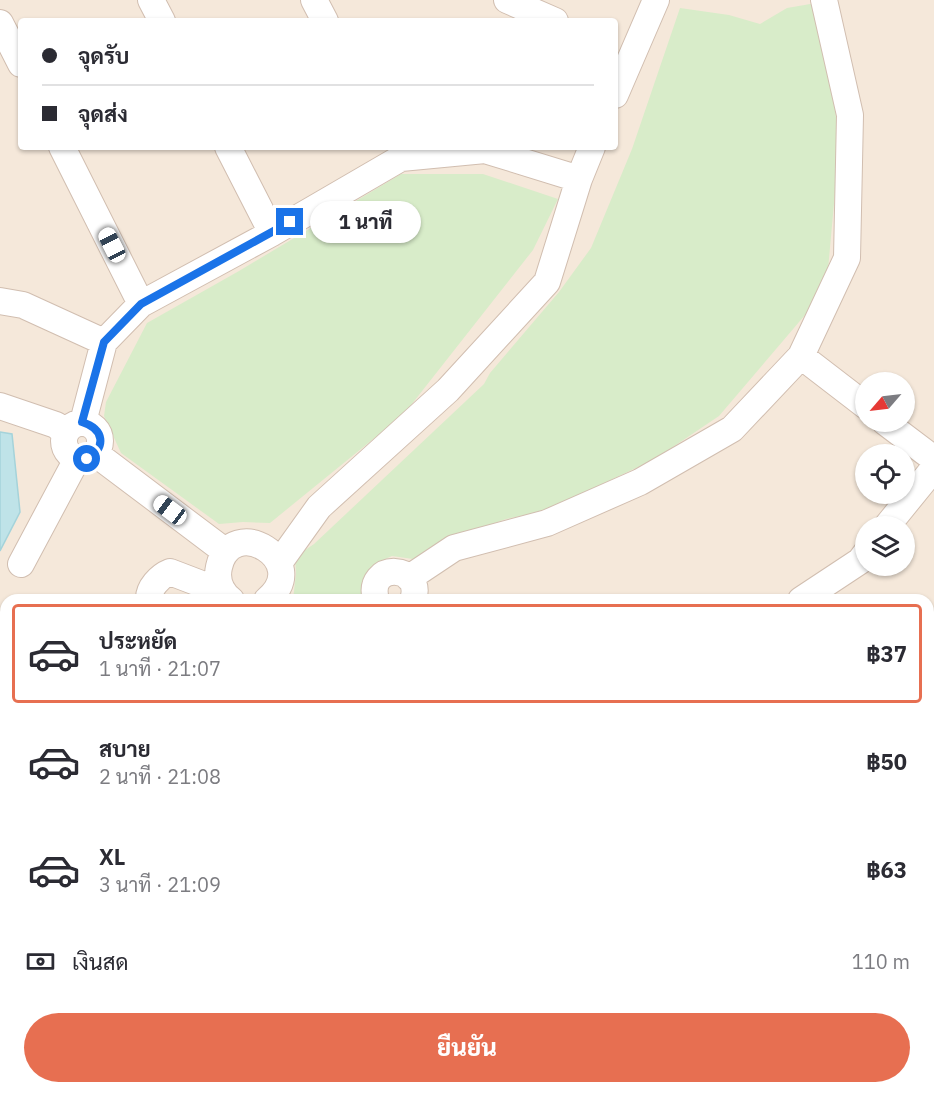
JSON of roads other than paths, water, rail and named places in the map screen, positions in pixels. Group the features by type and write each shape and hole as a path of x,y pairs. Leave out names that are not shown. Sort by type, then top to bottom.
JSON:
{"street":[{"path":"152,0 161,18"},
{"path":"314,0 324,18"},
{"path":"507,0 548,18"},
{"path":"618,80 624,51 656,0"},
{"path":"375,594 377,580 384,574 393,571 402,572 411,589 454,548 547,523 640,482 732,429 801,356 847,258 850,116 824,0"},
{"path":"0,22 18,58"},
{"path":"64,150 141,304"},
{"path":"230,150 272,233"},
{"path":"226,552 86,456 68,453 64,443 74,428 104,342 141,304 272,233 398,153 485,150 579,179"},
{"path":"279,563 319,507 448,390 548,282 579,179 591,150"},
{"path":"0,301 23,304 104,342"},
{"path":"801,356 855,398"},
{"path":"0,406 56,425 74,428 93,426 99,434 100,444 86,456 21,564"},
{"path":"898,432 934,459"},
{"path":"895,516 934,468"},
{"path":"225,592 217,573 220,562 226,552 245,542 264,546 273,553 279,563 281,574 279,586 272,594"},
{"path":"810,594 855,564"},
{"path":"149,594 161,575 170,572 225,592"}],"water":[{"path":"0,432 12,434 20,512 0,551"}]}
